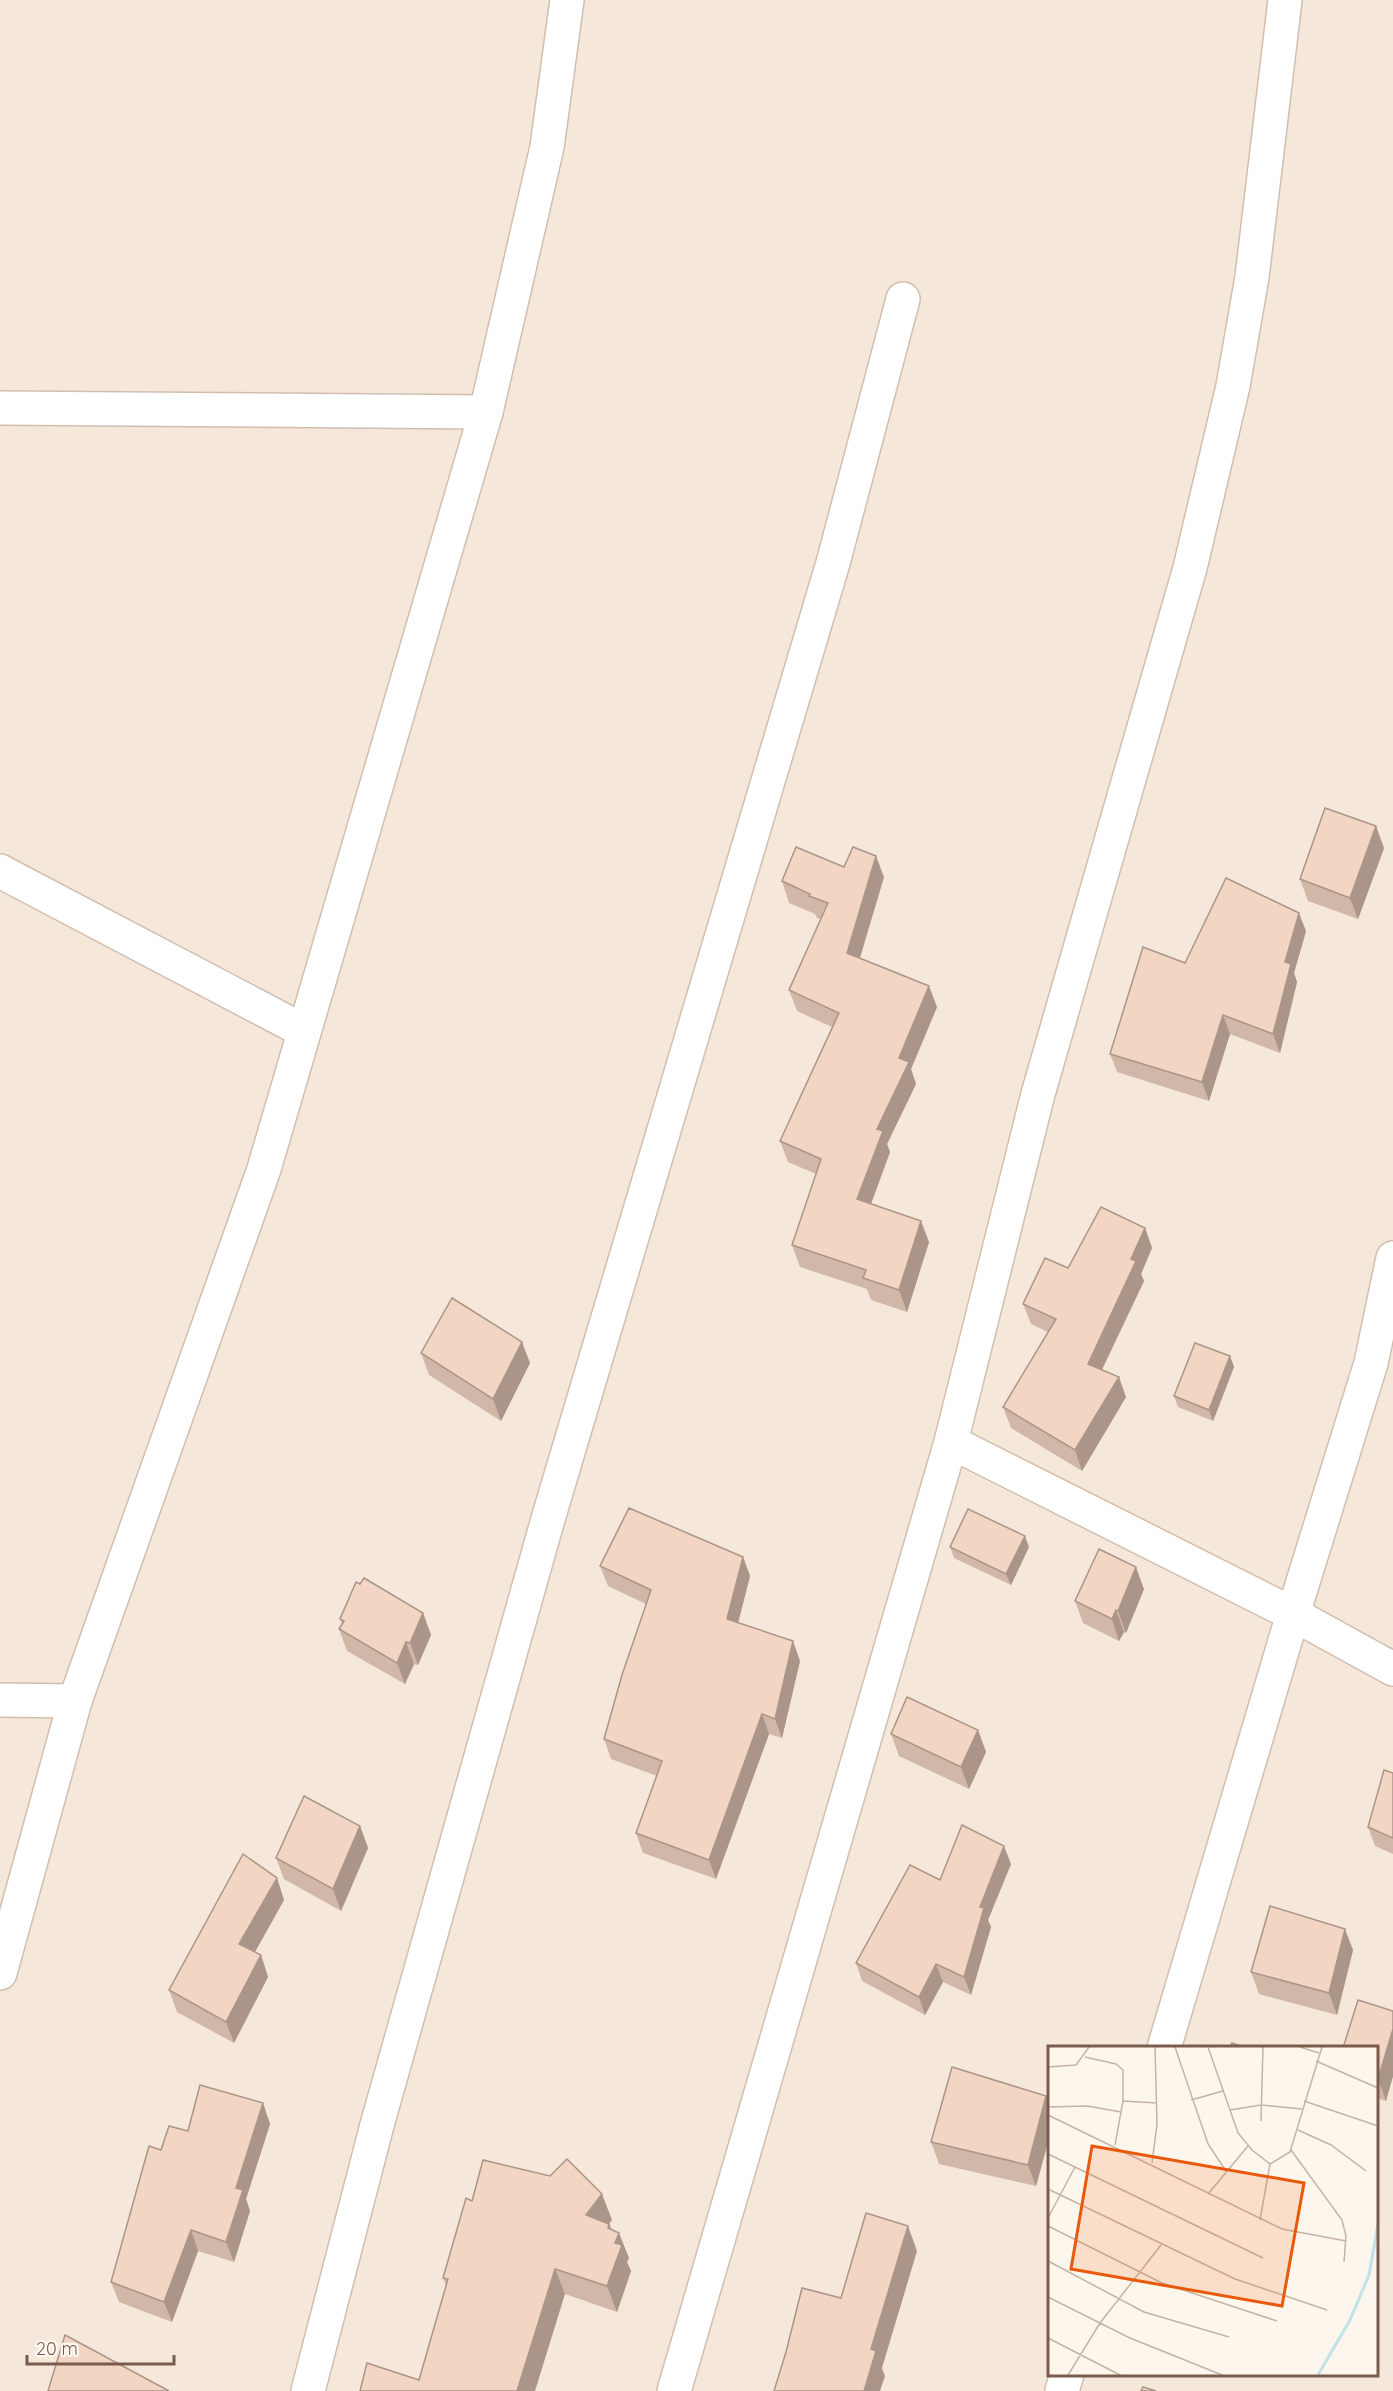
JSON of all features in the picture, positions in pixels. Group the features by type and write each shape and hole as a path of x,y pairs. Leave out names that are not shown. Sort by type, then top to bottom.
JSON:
{"street":[{"path":"0,1973 75,1701 264,1169 486,412 547,147 567,0"},
{"path":"675,2391 951,1443 1038,1094 1190,568 1233,386 1251,277 1285,0"},
{"path":"308,2391 377,2125 545,1531 833,563 903,299"},
{"path":"0,408 486,412"},
{"path":"5,882 304,1031"},
{"path":"1165,2046 1293,1614 1371,1363 1393,1258"},
{"path":"951,1443 1293,1614 1393,1669"},
{"path":"0,1700 75,1701"},
{"path":"1062,2391 1066,2376"}],"shaded area":[{"path":"0,0 1393,0 1393,2391 0,2391"}],"building":[{"path":"1325,808 1376,826 1350,898 1300,879"},
{"path":"796,847 844,867 853,847 876,856 847,953 929,986 899,1058 909,1062 877,1129 883,1131 857,1199 921,1221 899,1290 863,1278 866,1270 792,1245 821,1159 780,1141 839,1013 789,990 828,903 809,896 810,894 782,881"},
{"path":"1226,878 1299,913 1285,962 1291,964 1273,1034 1223,1015 1202,1082 1110,1054 1143,947 1185,963"},
{"path":"1101,1207 1145,1228 1131,1259 1136,1261 1088,1364 1119,1377 1075,1450 1003,1407 1056,1319 1023,1304 1045,1258 1068,1268"},
{"path":"452,1298 522,1342 493,1399 421,1353"},
{"path":"1195,1343 1230,1356 1209,1410 1174,1396"},
{"path":"629,1508 743,1557 727,1619 793,1641 775,1719 762,1714 709,1860 636,1833 662,1761 604,1739 622,1675 651,1590 600,1566"},
{"path":"968,1509 1025,1536 1006,1574 950,1547"},
{"path":"1099,1549 1136,1567 1118,1611 1116,1610 1112,1619 1075,1601"},
{"path":"364,1578 423,1613 410,1643 406,1642 397,1663 339,1629 344,1621 340,1619 356,1582 360,1584"},
{"path":"907,1697 978,1730 961,1767 891,1734"},
{"path":"1384,1770 1393,1773 1393,1838 1368,1827"},
{"path":"304,1796 360,1826 333,1889 276,1858"},
{"path":"962,1825 1004,1846 980,1907 984,1908 964,1977 936,1964 919,1997 856,1963 910,1865 940,1880"},
{"path":"243,1854 277,1878 239,1944 261,1955 226,2022 169,1990"},
{"path":"1270,1906 1345,1929 1329,1993 1251,1972"},
{"path":"1358,2000 1393,2011 1393,2029 1378,2079 1378,2046 1344,2046"},
{"path":"952,2067 1046,2096 1028,2165 931,2142"},
{"path":"200,2085 263,2103 236,2188 243,2190 226,2242 191,2230 164,2302 111,2282 149,2146 161,2150 169,2126 188,2131"},
{"path":"567,2159 602,2194 586,2215 609,2224 608,2228 619,2233 615,2243 622,2245 607,2286 555,2269 517,2391 360,2391 367,2363 419,2380 448,2279 443,2278 466,2198 472,2201 483,2160 550,2176"},
{"path":"866,2213 908,2226 871,2349 876,2351 864,2391 774,2391 802,2288 841,2298"},
{"path":"65,2335 169,2391 48,2391"},
{"path":"1143,2387 1156,2391 1141,2391"}]}
